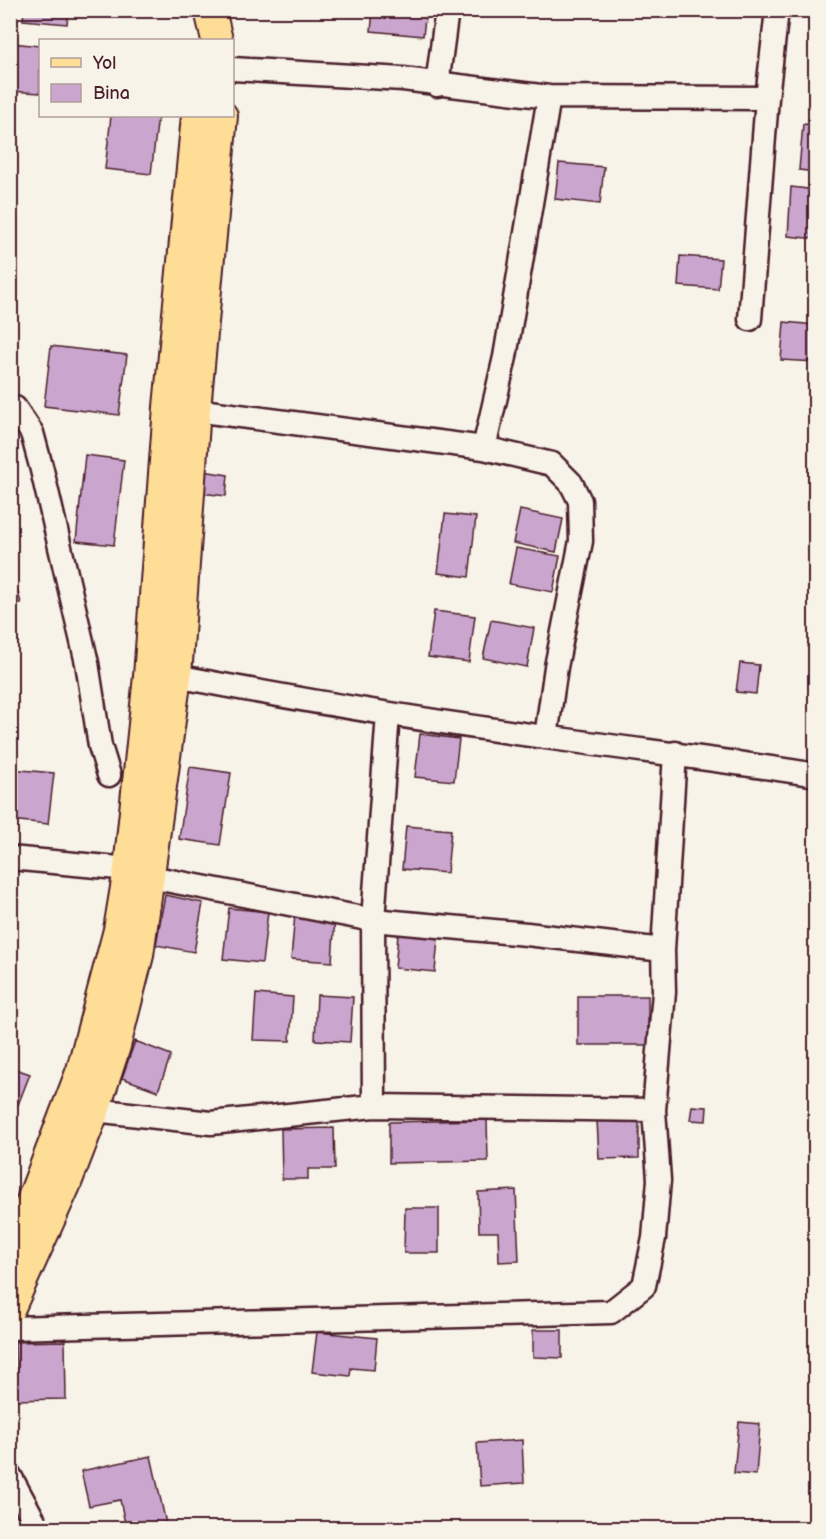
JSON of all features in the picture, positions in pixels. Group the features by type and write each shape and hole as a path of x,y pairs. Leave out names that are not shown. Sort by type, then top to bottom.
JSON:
{"main road":[{"path":"202,39 203,10"},
{"path":"210,10 217,39"},
{"path":"10,1307 65,1185 94,1110 115,1046 138,955 139,873 163,676 182,408 197,117"},
{"path":"182,408 222,117"},
{"path":"10,1258 82,1070 119,930 139,873"}],"street":[{"path":"438,85 447,10"},
{"path":"750,319 767,98 777,10"},
{"path":"234,69 403,79 549,97 767,98"},
{"path":"484,448 505,357 549,97"},
{"path":"10,407 15,408 32,433 42,470 87,663 100,746 109,775"},
{"path":"182,408 484,448 552,464 572,483 579,501 581,541 546,737"},
{"path":"163,676 388,714 675,753 816,775"},
{"path":"374,1106 373,920 388,714"},
{"path":"10,1328 611,1312 644,1286 654,1238 659,1180 654,1110 664,992 663,950 675,753"},
{"path":"10,858 139,873 373,920 527,934 663,950"},
{"path":"94,1110 211,1123 374,1106 654,1110"},
{"path":"10,1476 38,1528"}],"building":[{"path":"24,10 69,10 67,24 23,20"},
{"path":"373,10 426,10 423,36 371,31"},
{"path":"12,43 39,46 39,93 10,91"},
{"path":"111,117 158,117 151,174 105,169"},
{"path":"803,124 816,125 816,172 799,170"},
{"path":"559,163 604,167 600,204 555,199"},
{"path":"791,187 816,190 816,239 788,236"},
{"path":"680,256 721,259 718,289 678,286"},
{"path":"784,322 816,325 816,362 781,360"},
{"path":"51,346 127,355 119,415 44,406"},
{"path":"85,455 124,460 114,545 76,541"},
{"path":"203,471 228,475 226,496 201,493"},
{"path":"520,510 563,519 556,552 513,543"},
{"path":"445,514 476,517 469,577 438,573"},
{"path":"516,548 560,556 553,592 509,584"},
{"path":"10,564 21,603 10,606"},
{"path":"434,611 475,616 469,662 428,657"},
{"path":"491,620 534,628 527,667 483,658"},
{"path":"10,636 14,637 10,666"},
{"path":"740,663 759,665 756,694 736,692"},
{"path":"420,734 459,739 454,781 415,777"},
{"path":"190,767 231,773 220,845 179,839"},
{"path":"10,769 54,773 48,824 10,820"},
{"path":"406,826 451,830 447,873 402,869"},
{"path":"165,895 203,903 194,952 156,945"},
{"path":"229,908 268,912 262,963 223,959"},
{"path":"295,914 335,917 332,962 291,959"},
{"path":"399,924 439,928 435,972 395,968"},
{"path":"256,994 293,997 290,1041 253,1040"},
{"path":"317,995 353,997 350,1042 315,1040"},
{"path":"578,996 648,996 648,1045 578,1045"},
{"path":"135,1041 171,1055 158,1091 122,1078"},
{"path":"10,1067 30,1074 14,1115 10,1114"},
{"path":"692,1106 707,1107 706,1121 690,1120"},
{"path":"639,1119 639,1158 599,1159 597,1120"},
{"path":"487,1120 488,1161 389,1163 389,1122"},
{"path":"334,1128 335,1169 308,1169 308,1179 282,1179 281,1129"},
{"path":"516,1190 519,1261 499,1262 498,1232 479,1232 478,1192"},
{"path":"405,1208 439,1208 439,1253 404,1253"},
{"path":"533,1330 562,1330 562,1358 533,1357"},
{"path":"317,1332 377,1338 374,1370 351,1368 350,1376 312,1372"},
{"path":"65,1341 66,1399 10,1400 10,1369 16,1369 15,1342"},
{"path":"739,1422 760,1424 756,1475 734,1473"},
{"path":"522,1440 524,1483 480,1486 477,1443"},
{"path":"151,1456 167,1528 126,1528 120,1500 89,1506 81,1471"}]}
